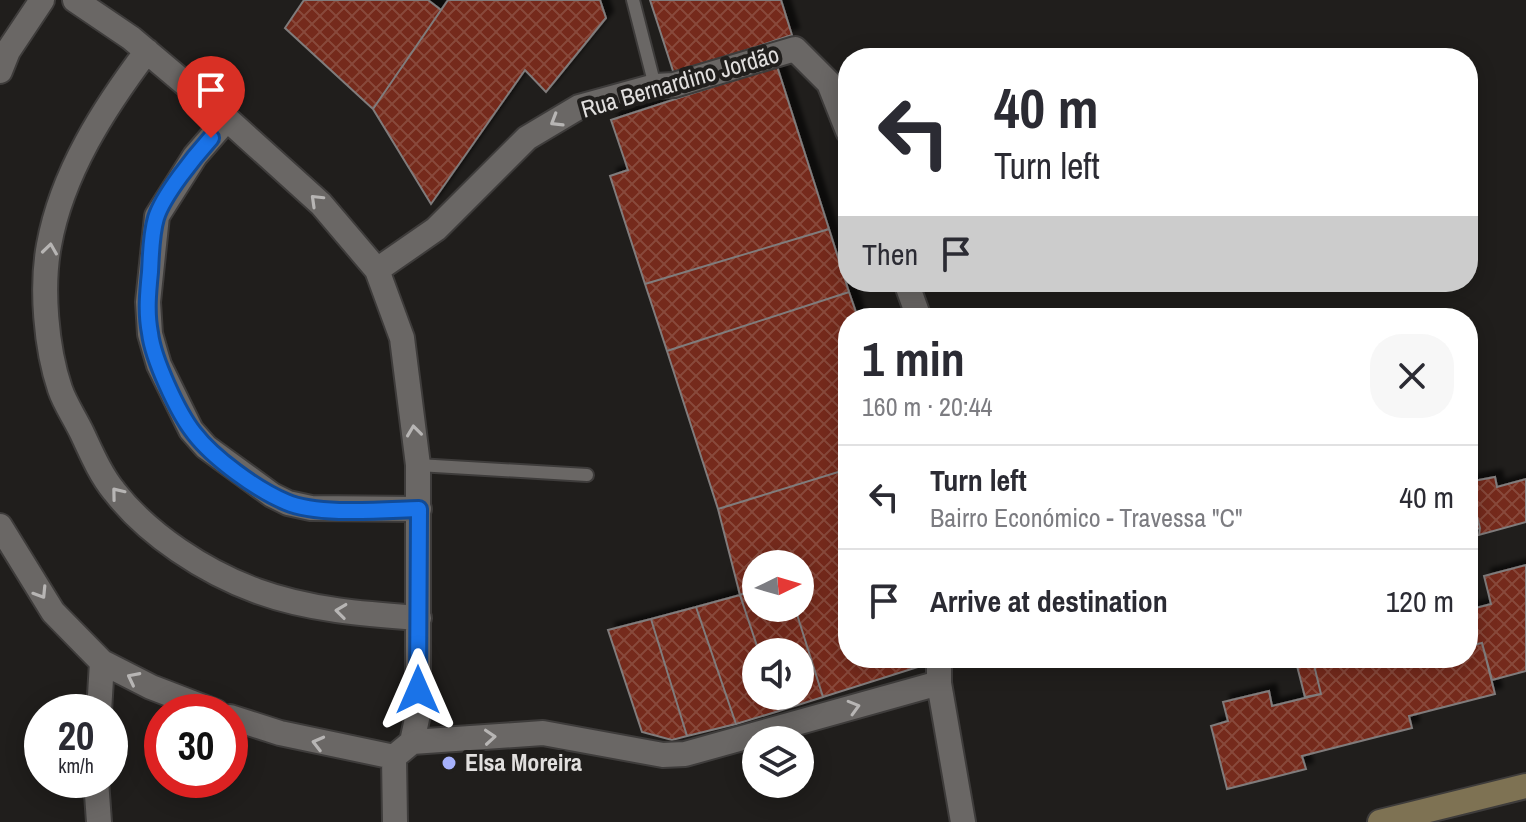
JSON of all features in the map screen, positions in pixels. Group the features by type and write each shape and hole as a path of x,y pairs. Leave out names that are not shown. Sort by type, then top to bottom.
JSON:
{"main road":[{"path":"1380,822 1526,786"}],"street":[{"path":"0,71 8,51 42,0"},
{"path":"75,0 147,51 227,119 321,204 377,270 402,338 418,465 418,714 403,750 395,822"},
{"name":"Rua Bernardino Jordão","path":"377,270 436,229 527,138 579,107 655,86 674,85 795,49 829,83 838,106"},
{"path":"147,51 123,82 77,161 63,194 49,245 46,287 51,361 61,392 113,491 149,527 185,554 258,592 323,609 419,618"},
{"path":"227,119 195,156 157,216 148,302 150,334 165,378 191,430 206,447 288,503 311,508 419,509"},
{"path":"0,526 53,612 102,662 169,694"},
{"path":"100,694 102,662"},
{"path":"939,668 963,822"},
{"path":"248,723 280,733 403,750 543,733 663,755 685,754 939,683"},
{"path":"97,798 99,822"}],"lane":[{"path":"633,0 655,86"},
{"path":"418,465 587,475"}],"building":[{"path":"304,0 428,0 441,10 373,109 285,28"},
{"path":"448,0 600,0 606,18 546,92 525,70 431,204 373,109"},
{"path":"650,0 781,0 792,35 674,74"},
{"path":"777,66 829,229 645,284 610,176 628,170 611,120"},
{"path":"829,229 838,257 838,292 849,292 667,351 645,284"},
{"path":"849,292 855,308 838,308 838,472 718,509 667,351"},
{"path":"838,472 838,668 915,668 823,697 814,668 814,638 804,638 799,622 814,622 814,550 742,550 740,595 718,509"},
{"path":"1495,477 1497,487 1526,479 1526,522 1479,535 1478,480"},
{"path":"1526,565 1526,671 1492,680 1482,643 1478,644 1478,607 1491,604 1484,576"},
{"path":"740,595 742,622 749,622 754,638 742,638 742,710 779,711 736,724 696,607"},
{"path":"696,607 736,724 687,736 651,619"},
{"path":"651,619 687,736 672,740 642,732 608,630"},
{"path":"749,622 799,622 804,638 754,638"},
{"path":"1482,643 1495,694 1409,716 1412,728 1302,756 1306,769 1227,789 1211,726 1228,721 1223,702 1269,691 1272,706 1321,694 1315,668 1478,668 1478,644"},
{"path":"814,668 823,697 814,700"},
{"path":"1298,668 1315,668 1321,694 1305,697"}],"place":[{"name":"Elsa Moreira","path":"449,763"}],"route":[{"path":"211,138 195,156 157,216 148,302 150,334 159,365 191,430 206,447 272,495 288,503 311,508 419,509 418,690"}]}
